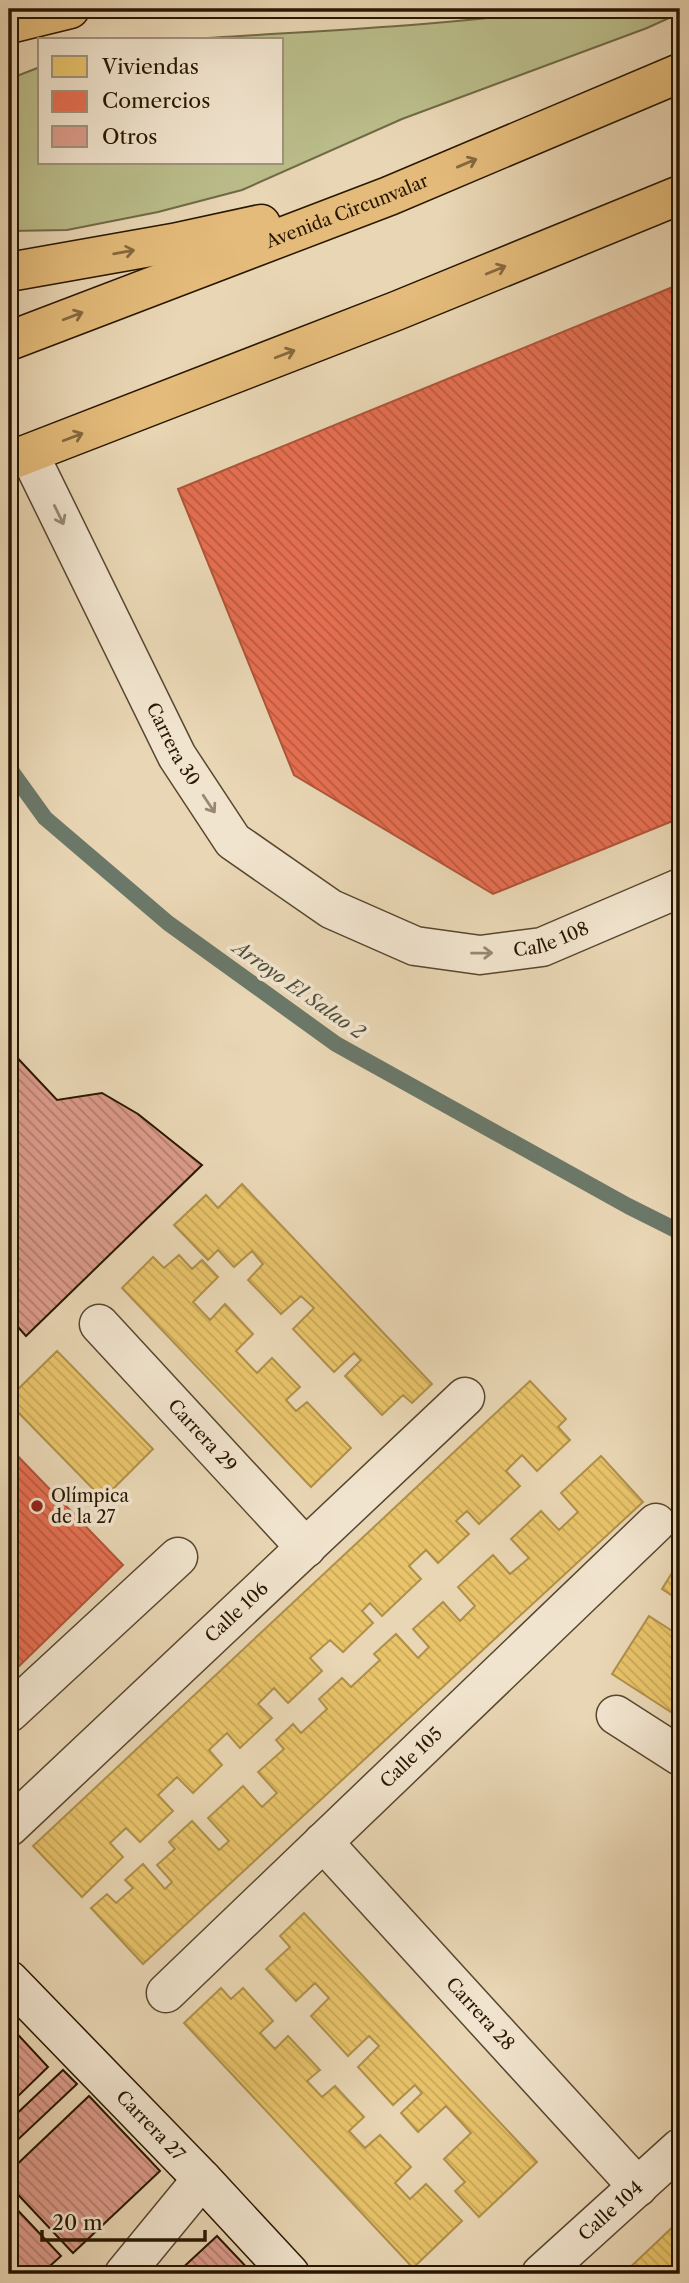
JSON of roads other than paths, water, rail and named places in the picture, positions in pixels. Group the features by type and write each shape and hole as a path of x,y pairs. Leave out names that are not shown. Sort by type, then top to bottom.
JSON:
{"highway":[{"path":"9,24 70,9"},
{"name":"Avenida Circunvalar","path":"9,341 389,196 680,73"},
{"path":"19,457 396,311 680,195"},
{"path":"9,272 173,243 389,196"}],"street":[{"name":"Carrera 30","path":"19,457 177,756 233,841 331,909 415,946"},
{"name":"Calle 108","path":"415,946 480,955 542,947 680,888"},
{"name":"Carrera 29","path":"99,1325 306,1548"},
{"name":"Calle 106","path":"9,1827 465,1397"},
{"name":"Calle 105","path":"166,1993 656,1523"},
{"path":"9,1713 178,1557"},
{"path":"617,1715 680,1756"},
{"name":"Carrera 28","path":"323,1842 638,2187"},
{"name":"Carrera 27","path":"9,1980 290,2274"},
{"name":"Calle 104","path":"541,2274 680,2148"},
{"path":"124,2274 202,2179"}],"waterway":[{"name":"Arroyo El Salao 2","path":"9,768 45,818 168,923 336,1044 628,1206 680,1232"}],"place":[{"name":"Olímpica de la 27","path":"37,1506"}]}
